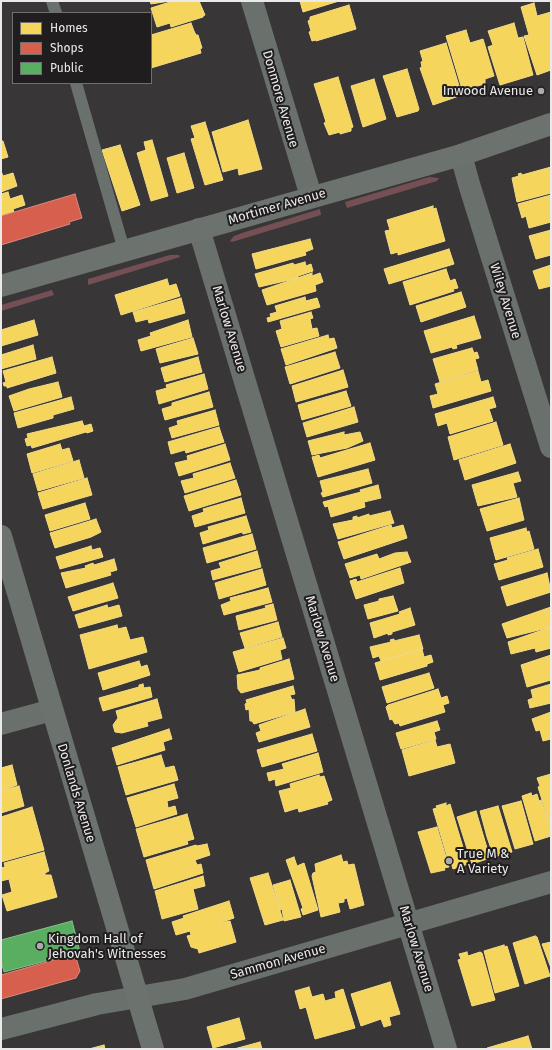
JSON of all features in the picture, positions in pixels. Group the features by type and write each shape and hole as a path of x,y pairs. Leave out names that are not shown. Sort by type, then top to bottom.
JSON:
{"street":[{"name":"Donmore Avenue","path":"252,1 311,196"},
{"name":"Mortimer Avenue","path":"1,286 461,154 551,124"},
{"name":"Wiley Avenue","path":"461,154 471,191 551,446"},
{"name":"Marlow Avenue","path":"199,229 446,1049"},
{"name":"Donlands Avenue","path":"1,536 153,1049"},
{"path":"1,724 52,710"},
{"name":"Sammon Avenue","path":"1,1029 97,1004 185,989 551,882"}],"lane":[{"path":"52,1 56,12"},
{"path":"76,84 124,250"}],"shaded area":[{"path":"429,177 439,178 437,181 347,208 345,202"},
{"path":"320,209 321,215 232,242 230,241 234,236 245,232"},
{"path":"170,255 179,255 180,257 88,285 88,279"},
{"path":"52,290 54,295 1,311 1,305"}],"building: Homes":[{"path":"150,1 170,1 151,4"},
{"path":"173,1 199,1 205,15 203,17 171,27 170,23 157,27 151,8"},
{"path":"300,1 339,1 303,12"},
{"path":"534,3 537,16 551,12 551,70 537,75 524,36 529,35 521,7"},
{"path":"349,5 356,29 312,41 308,21 310,20 310,17"},
{"path":"191,23 196,35 198,35 202,48 200,49 201,53 152,68 152,35"},
{"path":"514,23 518,38 523,37 533,75 500,85 488,47 493,45 488,31"},
{"path":"466,30 470,43 483,39 494,76 485,79 485,84 462,89 446,36"},
{"path":"446,43 460,89 457,90 459,96 433,105 420,68 422,67 421,62 423,61 420,51"},
{"path":"407,69 419,109 418,111 397,117 383,76"},
{"path":"338,77 353,127 351,128 351,131 329,135 324,123 326,122 314,84"},
{"path":"374,79 386,119 363,127 351,86"},
{"path":"248,120 262,169 239,175 238,168 223,172 212,132"},
{"path":"205,122 223,180 205,185 191,139 195,138 191,126"},
{"path":"152,140 168,196 151,201 137,153 146,150 144,142"},
{"path":"1,141 3,141 8,157 1,159"},
{"path":"120,145 140,205 122,211 102,150"},
{"path":"184,153 194,188 177,193 167,158"},
{"path":"551,167 551,193 517,202 512,178 519,176 518,174 521,173 522,175"},
{"path":"1,171 3,176 13,173 17,186 1,192"},
{"path":"8,192 10,199 22,195 25,205 13,209 14,212 1,216 1,194"},
{"path":"551,195 551,222 529,228 526,216 522,218 518,204"},
{"path":"433,206 433,209 436,208 445,241 398,255 398,252 391,254 385,231 390,230 387,220"},
{"path":"551,230 551,255 536,259 529,236"},
{"path":"310,239 313,249 305,252 306,255 256,269 252,254"},
{"path":"449,249 454,264 389,284 384,269"},
{"path":"305,262 306,266 311,264 313,271 298,276 298,278 259,287 255,274 293,263 294,265"},
{"path":"551,265 551,286 539,289 533,271"},
{"path":"446,269 450,281 455,279 458,288 453,289 454,291 410,305 403,282"},
{"path":"312,273 312,276 320,273 323,282 315,285 316,291 267,305 262,290"},
{"path":"167,279 169,286 176,284 180,296 121,315 115,295"},
{"path":"461,292 466,307 421,322 416,306"},
{"path":"305,297 306,301 317,298 320,307 268,322 267,318 271,317 270,314 277,312 275,306"},
{"path":"181,298 185,313 149,323 148,319 136,322 133,312"},
{"path":"311,312 313,318 310,319 312,329 317,328 319,336 281,347 276,331 282,329 280,321"},
{"path":"474,316 481,338 456,345 457,348 453,349 452,347 431,353 424,331"},
{"path":"34,320 38,335 1,346 1,330"},
{"path":"188,320 192,337 141,351 138,340 151,336 150,333"},
{"path":"328,335 329,339 334,338 337,348 286,365 281,349"},
{"path":"193,338 198,354 160,363 156,349"},
{"path":"33,345 36,359 1,369 1,355"},
{"path":"472,348 474,353 477,352 479,358 475,359 478,370 440,382 433,359"},
{"path":"335,352 340,368 290,384 285,367"},
{"path":"52,357 56,373 7,388 7,386 4,386 3,383 6,382 3,371"},
{"path":"198,357 202,372 165,382 161,368"},
{"path":"343,370 348,387 296,402 292,386"},
{"path":"478,371 481,382 488,380 491,391 433,408 430,396 438,394 435,384"},
{"path":"204,374 208,389 159,404 156,391 167,388 166,385"},
{"path":"58,382 62,397 14,411 9,396 29,389"},
{"path":"346,391 351,406 302,420 298,405"},
{"path":"209,392 213,407 165,420 162,409 172,406 172,403"},
{"path":"71,397 74,409 53,415 53,418 18,428 14,413"},
{"path":"493,397 496,407 489,409 493,421 450,434 447,423 438,426 435,414"},
{"path":"354,407 358,422 307,437 303,423"},
{"path":"215,410 219,425 172,438 169,428 178,425 177,421"},
{"path":"82,421 84,426 91,424 93,431 32,448 31,445 27,446 25,439 28,438 27,434"},
{"path":"496,422 503,445 454,460 448,437"},
{"path":"219,427 224,442 186,453 185,450 171,454 168,442"},
{"path":"344,432 344,435 360,432 363,441 347,448 312,455 308,441"},
{"path":"370,443 375,460 318,477 312,457 319,455 320,458"},
{"path":"60,444 62,450 69,448 73,461 32,473 27,454"},
{"path":"225,444 230,460 179,476 175,463 188,460 187,456"},
{"path":"510,444 516,463 465,480 459,460"},
{"path":"79,460 84,478 38,491 33,474"},
{"path":"230,463 235,478 185,493 181,481 194,478 193,474"},
{"path":"368,469 372,483 323,497 321,493 323,492 320,481"},
{"path":"518,472 521,481 513,483 517,497 478,506 472,485"},
{"path":"87,478 92,495 43,509 38,493"},
{"path":"236,480 241,495 189,511 184,496"},
{"path":"378,485 381,498 364,502 365,507 331,517 328,506 325,507 323,502 361,492 360,490"},
{"path":"241,498 245,513 195,527 192,516 204,512 203,509"},
{"path":"519,498 524,520 487,531 480,509"},
{"path":"85,503 90,519 50,531 45,515"},
{"path":"390,511 394,523 338,539 333,524 353,520 353,517 357,516 357,518 369,514 369,516"},
{"path":"246,516 251,532 243,534 242,532 203,544 200,533 209,530 208,527"},
{"path":"96,519 101,532 91,537 55,548 50,533"},
{"path":"391,525 392,528 403,525 407,538 344,559 338,542"},
{"path":"526,528 527,532 529,531 534,549 496,560 490,538"},
{"path":"252,534 256,549 207,563 203,548"},
{"path":"91,546 92,550 100,548 103,557 60,569 56,557"},
{"path":"538,549 543,567 499,580 494,564 508,560 507,558"},
{"path":"257,551 261,567 213,580 211,571 221,568 219,563"},
{"path":"407,552 411,562 361,579 360,575 350,578 345,564 377,554 379,559 395,553"},
{"path":"114,559 117,570 110,572 111,575 66,588 61,573 86,568 85,566 93,563 94,565"},
{"path":"400,568 404,583 356,599 350,581 356,579 357,582"},
{"path":"262,569 266,585 219,599 215,583"},
{"path":"547,573 551,592 507,606 501,587"},
{"path":"113,583 118,598 73,611 68,597"},
{"path":"268,588 272,602 224,615 221,605 231,601 230,598"},
{"path":"393,596 398,611 368,619 364,605 379,601 379,599"},
{"path":"273,604 277,620 239,630 236,616 266,608 265,606"},
{"path":"107,605 108,608 119,605 122,616 79,628 75,615"},
{"path":"551,607 551,627 507,638 502,624"},
{"path":"410,608 415,625 392,632 392,634 388,635 388,633 374,638 370,623 400,614 399,612"},
{"path":"278,622 282,637 245,648 240,633"},
{"path":"117,625 118,629 126,627 130,640 143,637 147,652 89,669 80,635"},
{"path":"551,627 551,648 536,652 535,648 511,654 508,642"},
{"path":"419,635 423,649 381,661 379,656 373,658 370,647 391,642 390,640 394,639 394,641"},
{"path":"283,638 286,648 280,650 282,659 239,672 233,652"},
{"path":"422,649 424,657 431,655 433,662 427,664 427,666 380,680 375,663"},
{"path":"551,655 551,680 527,687 521,665"},
{"path":"289,659 294,679 241,693 238,689 237,675 260,670 260,668"},
{"path":"139,661 141,667 147,665 150,675 103,690 98,673"},
{"path":"429,673 434,688 387,703 382,687"},
{"path":"143,684 144,688 150,687 152,697 103,711 99,698 139,687 139,685"},
{"path":"551,684 551,703 530,708 528,700 533,698 531,690"},
{"path":"293,686 295,694 290,695 292,700 294,699 295,712 254,724 250,721 249,709 246,710 246,700"},
{"path":"438,689 441,698 447,696 449,703 443,705 445,712 400,726 399,723 395,724 392,719 390,720 386,707 388,705"},
{"path":"157,699 162,718 147,722 148,726 122,733 115,732 113,725 118,718 116,711"},
{"path":"305,709 310,727 259,742 256,733 261,731 259,725"},
{"path":"551,712 551,739 543,741 540,730 536,731 532,719"},
{"path":"437,721 440,730 434,732 436,739 401,749 396,733"},
{"path":"169,729 172,739 163,742 165,750 117,765 112,748"},
{"path":"312,734 317,751 262,767 257,750"},
{"path":"435,740 437,747 450,744 455,763 409,776 402,750"},
{"path":"318,753 323,772 276,786 275,779 269,781 267,773 284,769 282,764"},
{"path":"161,755 165,768 174,766 178,780 126,795 118,767"},
{"path":"12,765 17,785 1,791 1,768"},
{"path":"551,774 551,829 538,787 540,786 537,778"},
{"path":"319,775 320,777 324,776 332,800 327,802 328,804 299,812 298,808 285,812 279,791 291,788 290,784"},
{"path":"174,784 178,798 167,801 168,808 175,806 177,814 136,827 127,798"},
{"path":"19,786 24,806 1,813 1,791"},
{"path":"531,793 532,796 537,794 539,801 541,800 551,830 551,836 535,841 522,796"},
{"path":"521,801 533,844 515,849 502,806"},
{"path":"446,803 446,806 450,804 468,864 453,869 451,862 449,863 433,809 437,808 436,806"},
{"path":"498,806 512,852 494,857 480,811"},
{"path":"32,807 44,850 1,862 1,817"},
{"path":"476,811 490,858 472,864 457,817"},
{"path":"187,814 194,839 187,841 188,844 144,857 136,829"},
{"path":"437,827 449,867 444,868 445,870 431,873 418,832"},
{"path":"207,844 210,855 195,860 197,865 201,864 203,873 154,889 146,860 196,845"},
{"path":"44,852 49,871 45,873 45,875 51,875 57,897 7,911 2,895 12,892 9,879 1,881 1,868 5,867 4,863"},
{"path":"341,855 343,862 347,861 348,865 354,864 364,905 350,909 347,898 344,899 344,902 338,903 340,912 321,917 312,876 313,873 316,872 315,864"},
{"path":"294,857 297,866 304,863 318,910 303,915 301,909 303,908 286,860"},
{"path":"268,873 283,920 265,925 250,878"},
{"path":"203,876 205,886 193,889 198,909 162,919 155,891"},
{"path":"290,880 301,917 284,921 282,909 280,910 273,885"},
{"path":"229,901 234,918 219,923 230,921 236,942 199,953 198,949 191,947 187,936 191,935 190,931 176,935 172,922 184,918 183,916"},
{"path":"535,936 537,937 550,976 525,984 513,943"},
{"path":"551,942 551,968 542,944"},
{"path":"504,945 505,947 507,946 519,986 495,993 484,951"},
{"path":"467,952 468,956 480,952 482,953 495,1000 472,1006 458,960 461,959 459,954"},
{"path":"390,982 400,1014 389,1017 391,1025 384,1027 381,1019 361,1026 351,994"},
{"path":"309,987 312,997 323,994 325,1001 336,998 335,992 343,989 355,1028 315,1039 306,1007 300,1009 295,991"},
{"path":"239,1018 245,1039 213,1048 207,1027"},
{"path":"528,1036 532,1049 487,1048"},
{"path":"260,1042 262,1049 234,1049"},
{"path":"104,1045 105,1049 89,1049"}],"building: Shops":[{"path":"75,194 82,218 69,222 70,224 1,245 1,216"},
{"path":"75,954 80,971 76,978 1,999 1,975"}],"building: Public":[{"name":"Kingdom Hall of Jehovah's Witnesses","path":"72,921 80,952 4,972 1,961 1,940"}],"place":[{"name":"Inwood Avenue","path":"541,91"},
{"name":"True M & A Variety","path":"449,861"},
{"name":"Kingdom Hall of Jehovah's Witnesses","path":"40,946"}]}
